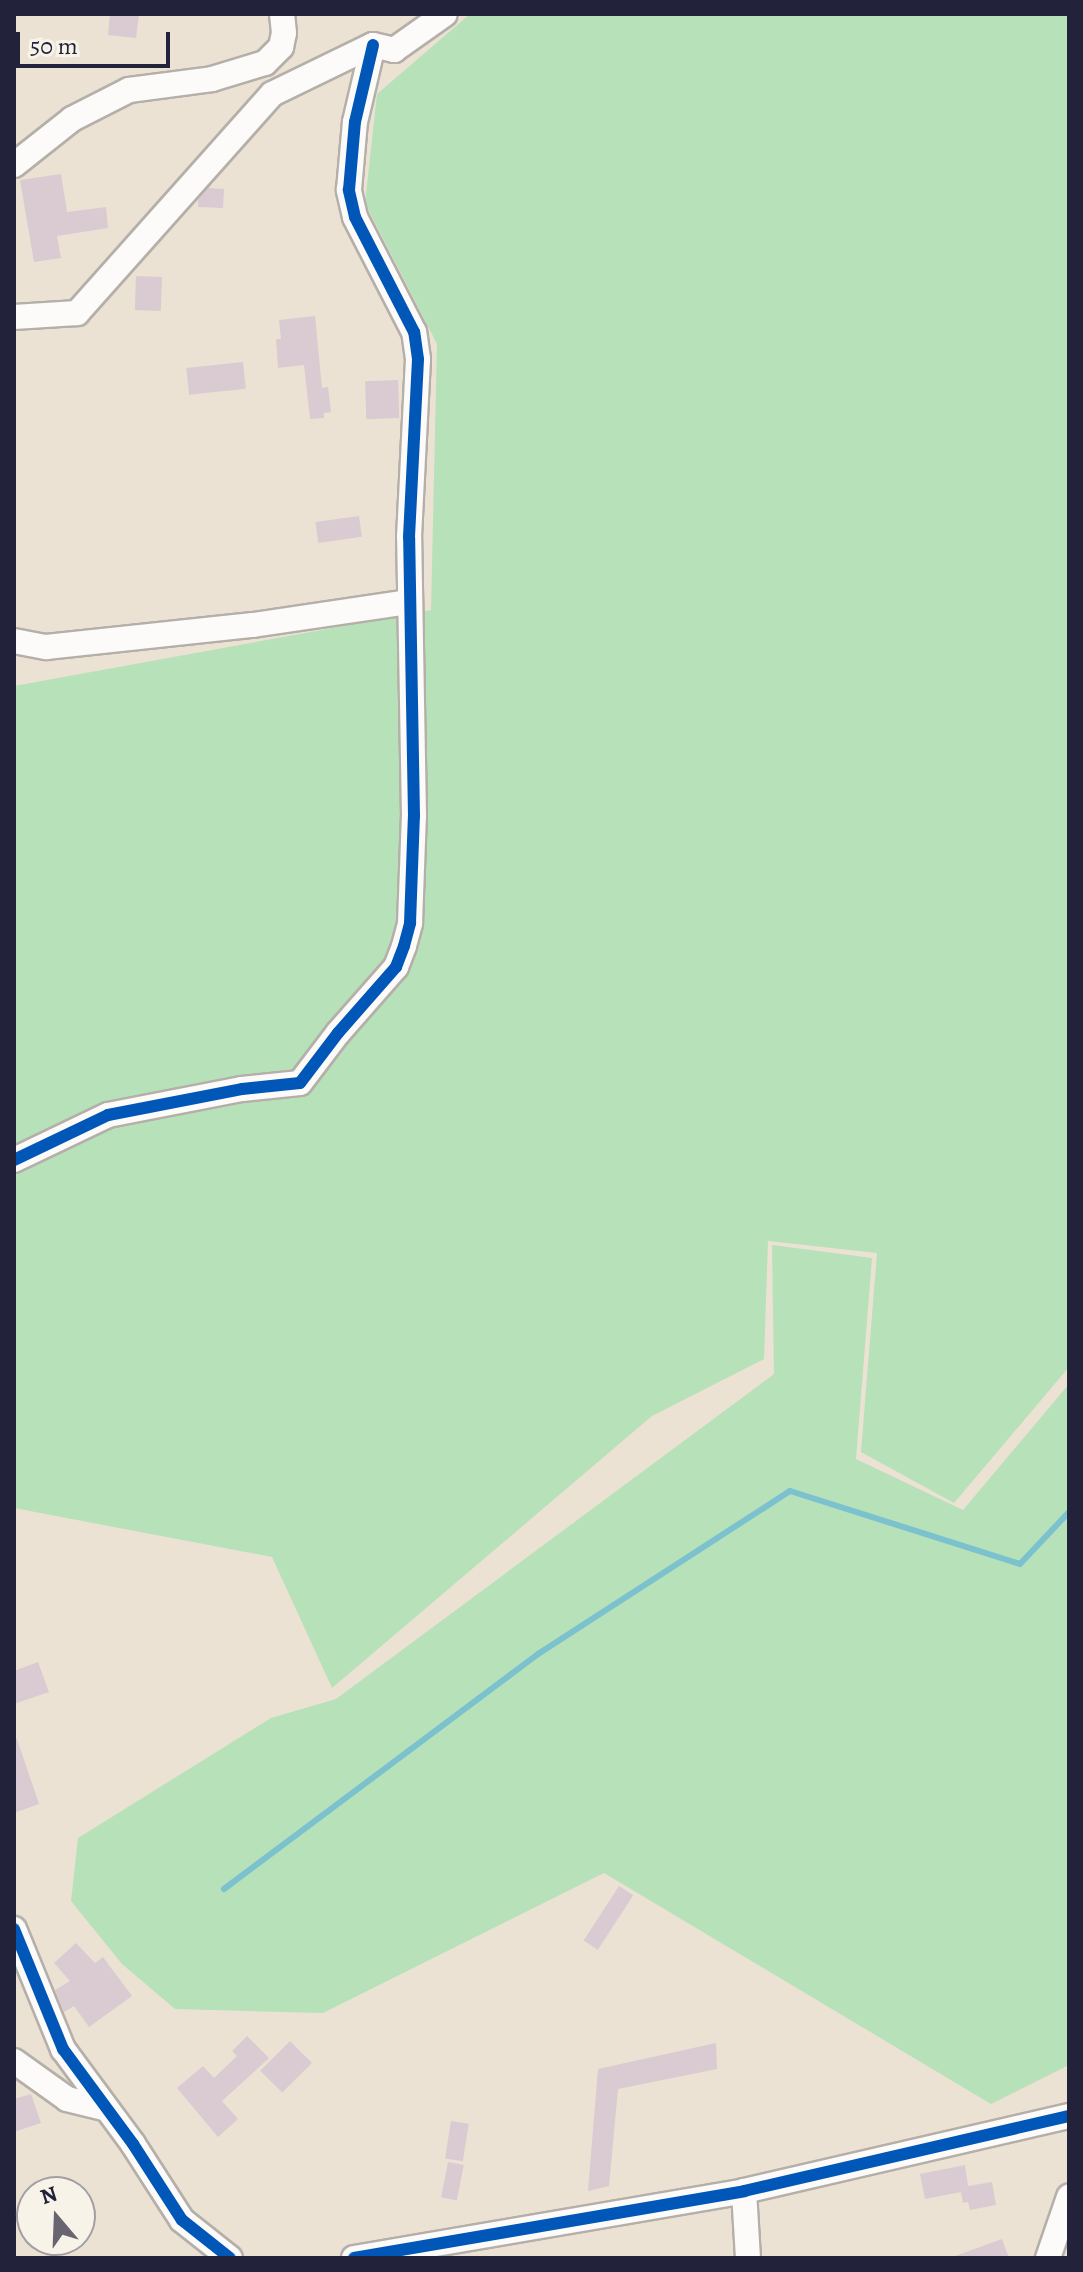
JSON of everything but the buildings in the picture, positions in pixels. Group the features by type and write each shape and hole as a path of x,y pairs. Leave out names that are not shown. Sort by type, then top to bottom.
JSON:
{"street":[{"path":"14,165 72,119 129,90 212,79 265,63 281,47 284,33 282,14"},
{"path":"14,317 77,313 272,94 373,45 394,50 445,14"},
{"path":"14,1160 108,1115 242,1089 300,1083 338,1033 396,967 410,923 414,816 409,602 416,342 408,317 355,217 349,190 355,122 373,45"},
{"path":"14,641 46,647 253,625 409,602"},
{"path":"14,1929 63,2049 103,2108 133,2144 182,2220 230,2258"},
{"path":"14,2061 67,2099 103,2108"},
{"path":"354,2258 744,2191 1069,2116"},
{"path":"744,2191 748,2258"},
{"path":"1048,2258 1069,2197"}],"green space":[{"path":"470,14 1069,14 1069,1367 954,1503 861,1452 877,1253 768,1241 764,1359 652,1416 332,1688 272,1557 14,1508 14,686 431,610 437,344 365,203 377,94"},
{"path":"772,1245 872,1258 856,1459 963,1510 1069,1384 1069,2065 991,2104 604,1873 323,2013 175,2009 122,1964 71,1901 78,1838 271,1718 336,1699 774,1374"}],"waterway":[{"path":"224,1889 538,1654 790,1491 1020,1564 1069,1512"}],"cycle path":[{"path":"14,1160 108,1115 242,1089 300,1083 338,1033 396,967 404,946 410,923 414,816 409,537 418,359 414,332 355,217 349,190 355,122 373,45"},
{"path":"14,1929 63,2049 133,2144 182,2220 230,2258"},
{"path":"354,2258 744,2191 1069,2116"}]}
